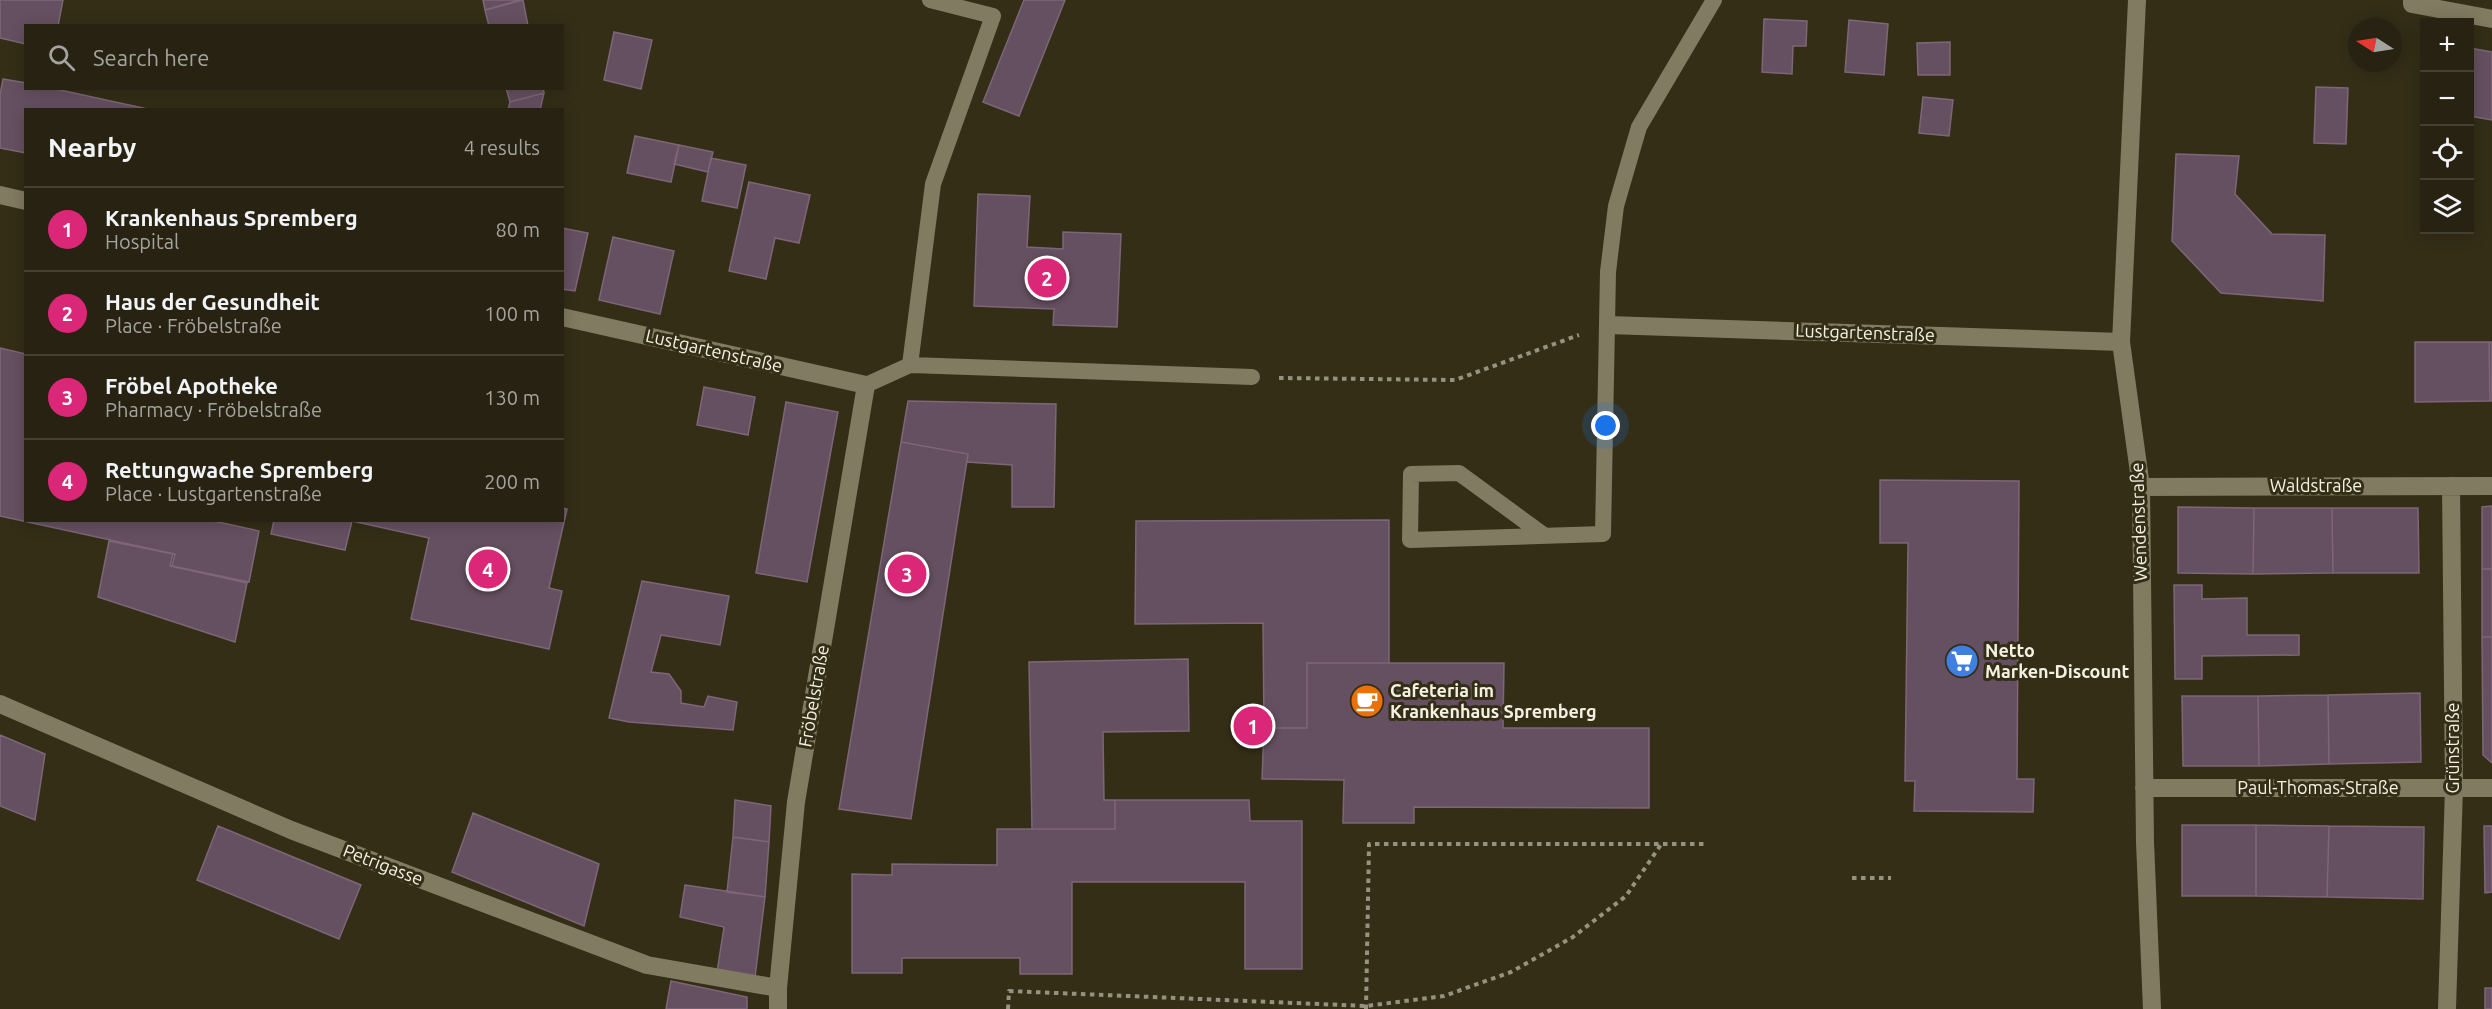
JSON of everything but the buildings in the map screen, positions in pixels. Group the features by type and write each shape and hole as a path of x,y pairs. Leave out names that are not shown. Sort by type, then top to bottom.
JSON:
{"street":[{"name":"Wendenstraße","path":"2137,0 2121,342 2141,487 2144,788 2152,1009"},
{"path":"2412,0 2412,4 2492,19"},
{"path":"0,195 24,201"},
{"name":"Lustgartenstraße","path":"564,317 866,385"},
{"name":"Lustgartenstraße","path":"1608,325 2121,342"},
{"name":"Fröbelstraße","path":"778,1009 778,988 796,802 866,385"},
{"name":"Grünstraße","path":"2447,1009 2454,788 2451,486"},
{"name":"Waldstraße","path":"2141,487 2492,486"},
{"name":"Petrigasse","path":"0,704 291,830 647,965 778,988"},
{"name":"Paul-Thomas-Straße","path":"2144,788 2492,788"}],"lane":[{"path":"910,365 933,184 993,16 930,0"},
{"path":"1545,536 1459,473 1411,474 1410,540 1545,536 1603,534 1608,272 1616,206 1639,127 1714,0"},
{"path":"866,385 910,365 1252,377"}],"path":[{"path":"1252,377 1455,380 1608,325"},
{"path":"1008,1009 1009,991 1366,1007 1444,996 1511,972 1573,937 1626,896 1662,843"},
{"path":"1366,1007 1369,844 1706,844"},
{"path":"1852,878 1891,878"}],"place":[{"name":"Haus der Gesundheit","path":"1047,278"},
{"name":"Rettungwache Spremberg","path":"488,569"},
{"name":"Fröbel Apotheke","path":"907,574"},
{"name":"Netto Marken-Discount","path":"1962,661"},
{"name":"Cafeteria im Krankenhaus Spremberg","path":"1367,701"},
{"name":"Krankenhaus Spremberg","path":"1253,726"}]}
